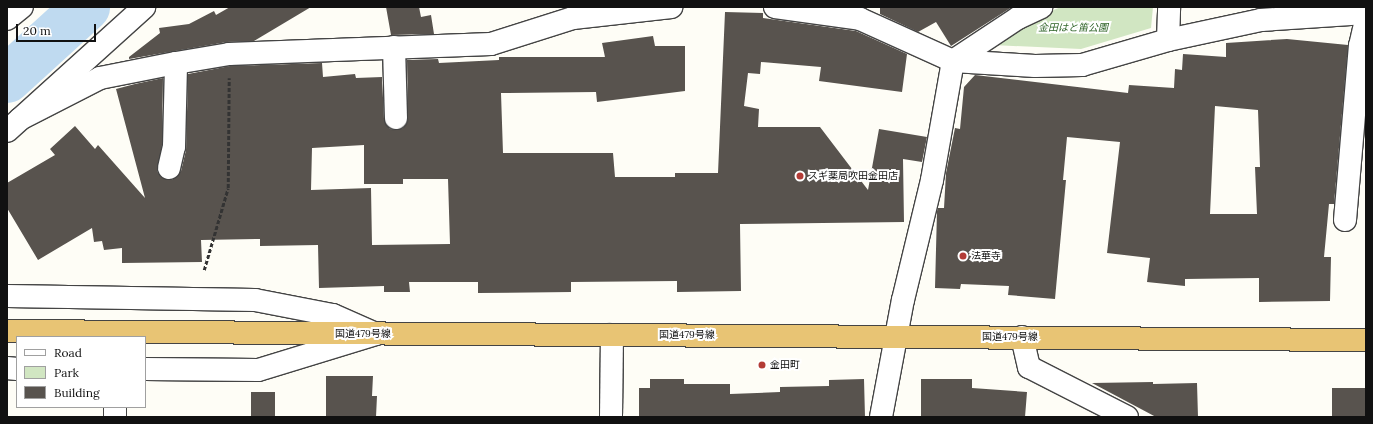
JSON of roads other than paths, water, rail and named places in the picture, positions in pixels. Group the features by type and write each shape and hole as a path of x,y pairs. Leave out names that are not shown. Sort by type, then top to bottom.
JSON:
{"highway":[{"name":"国道479号線","path":"7,331 1022,336 1366,340"}],"street":[{"path":"7,19 22,7"},
{"path":"14,125 144,7"},
{"path":"14,125 100,78 176,63 229,54 491,44 572,13 671,7"},
{"path":"775,7 860,20 953,61 1035,66 1082,65 1262,13 1341,11 1366,12"},
{"path":"881,417 896,336 932,180 953,61 1018,18 1042,7"},
{"path":"1168,40 1169,7"},
{"path":"1345,220 1360,116 1360,46 1366,20"},
{"path":"394,48 396,118"},
{"path":"168,168 174,147 176,63"},
{"path":"7,296 255,300 333,315 376,334"},
{"path":"146,369 258,370 376,334"},
{"path":"611,417 612,335"},
{"path":"1022,336 1029,367 1127,417"}],"waterway":[{"path":"7,79 86,7"}],"place":[{"name":"スギ薬局吹田金田店","path":"800,176"},
{"name":"法華寺","path":"963,256"},
{"name":"金田町","path":"762,365"}],"park label":[{"name":"金田はと笛公園","path":"1073,28"}]}
